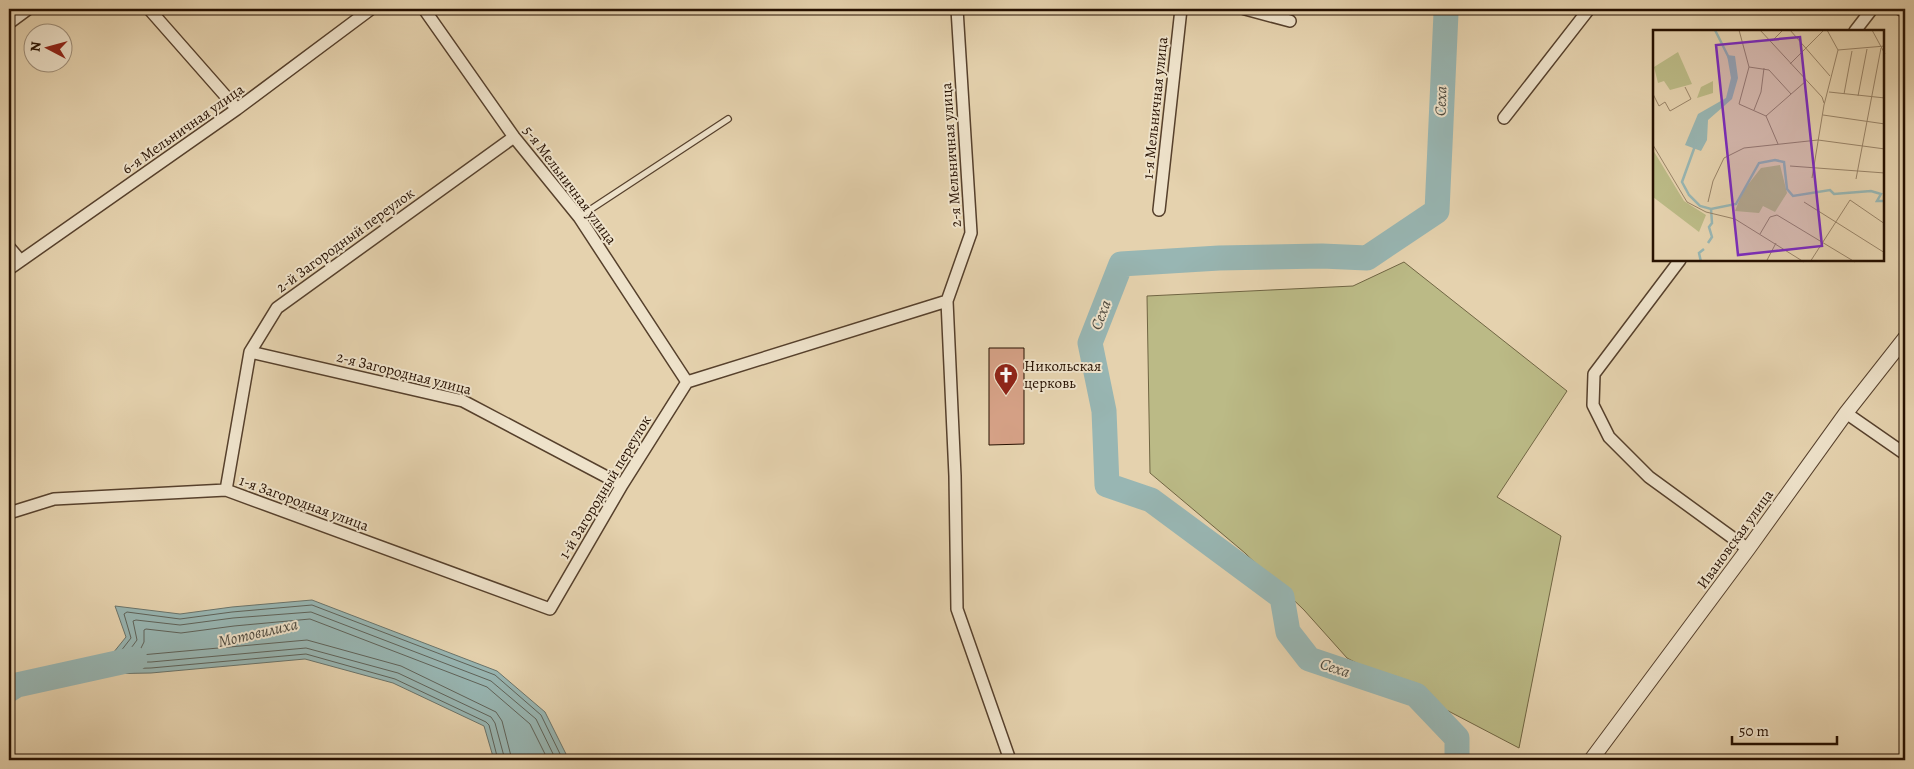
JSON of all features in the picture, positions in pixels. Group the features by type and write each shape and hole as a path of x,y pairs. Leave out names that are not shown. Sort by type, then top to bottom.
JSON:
{"street":[{"path":"9,22 28,9"},
{"path":"149,9 237,110"},
{"name":"6-я Мельничная улица","path":"9,269 237,110 371,9"},
{"name":"5-я Мельничная улица","path":"424,9 514,137 579,217 687,382"},
{"name":"2-я Мельничная улица","path":"957,9 972,233 947,301 955,476 957,609 1010,760"},
{"name":"1-я Мельничная улица","path":"1159,210 1181,9"},
{"path":"1245,9 1290,21"},
{"path":"1504,118 1589,9"},
{"path":"1856,30 1872,9"},
{"path":"1900,9 1905,12"},
{"name":"2-й Загородный переулок","path":"226,490 250,352 277,308 514,137"},
{"path":"9,247 20,260"},
{"path":"1679,261 1594,374 1593,405 1608,437 1649,478 1748,549"},
{"path":"687,382 947,301"},
{"name":"Ивановская улица","path":"1590,760 1748,549 1846,413 1905,338"},
{"name":"2-я Загородная улица","path":"250,352 463,401 622,486"},
{"name":"1-й Загородный переулок","path":"550,609 622,486 687,382"},
{"path":"1846,413 1905,454"},
{"name":"1-я Загородная улица","path":"9,514 54,499 226,490 550,609"}],"lane":[{"path":"579,217 728,119"}],"shaded area":[{"path":"1404,262 1567,391 1497,497 1561,536 1519,748 1347,658 1304,610 1245,553 1150,473 1147,296 1353,286"}],"water":[{"path":"312,600 497,671 545,712 569,760 494,760 484,726 393,683 305,659 151,673 96,674 126,637 115,606 180,614"}],"building":[{"name":"Никольская церковь","path":"989,348 1024,348 1024,444 989,445"}],"waterway":[{"name":"Сеха","path":"1444,9 1446,13 1437,211 1367,258 1322,256 1219,258 1121,264 1090,343 1104,411 1107,485 1151,500 1282,597 1288,632 1309,659 1416,695 1457,738 1457,760"},
{"name":"Мотовилиха","path":"9,690 17,685 135,659"}],"place":[{"name":"Никольская церковь","path":"1006,396"}]}
